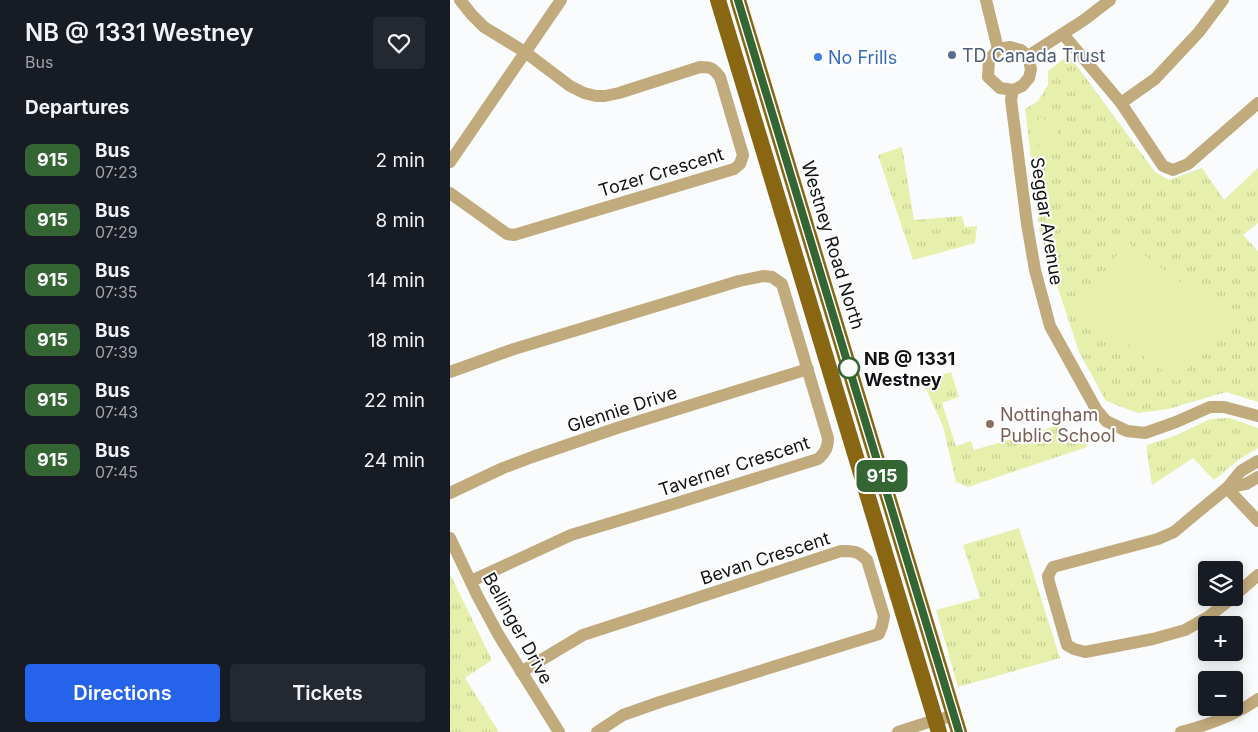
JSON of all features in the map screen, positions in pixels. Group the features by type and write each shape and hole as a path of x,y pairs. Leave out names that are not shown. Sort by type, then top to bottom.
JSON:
{"main road":[{"path":"718,0 937,726"},
{"name":"Westney Road North","path":"738,0 959,732"}],"street":[{"path":"460,0 484,27 525,52"},
{"path":"450,162 561,0"},
{"path":"986,0 998,48"},
{"path":"1028,56 1084,20 1110,0"},
{"path":"1121,103 1155,79 1199,32 1223,0"},
{"path":"1063,34 1121,103 1163,166 1173,170 1188,164 1258,103"},
{"path":"1010,47 1021,50 1028,56 1031,69 1029,78 1022,86 1013,90 1000,88 988,77 989,60 998,48 1010,47"},
{"name":"Tozer Crescent","path":"450,193 507,234 514,235 734,169 740,164 742,155 720,77 715,70 709,67 700,67 619,93 596,96 584,93 570,86 525,52"},
{"name":"Seggar Avenue","path":"1013,90 1011,100 1035,270 1050,326 1096,409 1106,421 1127,432 1145,433 1210,407 1224,407 1258,416"},
{"name":"Taverner Crescent","path":"450,372 514,349 739,281 763,276 772,277 782,284 828,438 828,447 818,459 677,504 571,535 471,581"},
{"name":"Glennie Drive","path":"450,493 503,468 544,453 617,428 808,369"},
{"path":"1222,606 1208,617 1185,630 1153,639 1085,652 1067,645 1048,576 1053,566 1158,539 1174,532 1227,488 1241,471 1258,461"},
{"path":"1227,488 1246,484 1258,477"},
{"path":"1227,488 1258,521"},
{"name":"Bellinger Drive","path":"450,538 498,634 559,732"},
{"name":"Bevan Crescent","path":"521,672 583,635 841,551 852,551 860,554 867,560 884,616 879,634 660,702 623,715 597,732"},
{"path":"1243,588 1258,575"},
{"path":"1181,732 1225,718 1258,700"},
{"path":"898,732 937,726 954,716"}],"green space":[{"path":"1069,55 1155,172 1169,180 1202,168 1224,200 1258,168 1258,223 1243,235 1258,251 1258,402 1226,392 1168,409 1138,413 1106,401 1079,352 1040,234 1025,109 1038,101 1048,85 1048,71"},
{"path":"1040,116 1057,129 1057,135 1060,139 1047,157 1037,143 1035,133"},
{"path":"902,147 914,220 962,216 965,227 977,226 975,243 913,260 878,155"},
{"path":"1127,242 1228,318 1177,382 1077,306"},
{"path":"951,372 959,397 942,403 956,446 971,441 974,450 1060,425 1069,434 1084,437 1087,447 968,487 956,482 943,426 925,387 936,382 935,377"},
{"path":"1230,418 1258,428 1258,448 1240,459 1214,480 1193,458 1152,485 1147,445 1177,435 1210,419"},
{"path":"1019,528 1060,658 958,687 936,610 980,598 963,545"},
{"path":"450,574 492,660 465,678 499,732 450,732"}],"bus line":[{"name":"915","path":"738,0 959,732"}],"place":[{"name":"TD Canada Trust","path":"952,55"},
{"name":"No Frills","path":"818,57"},
{"name":"NB @ 1331 Westney","path":"849,368"},
{"name":"Nottingham Public School","path":"990,424"}]}
